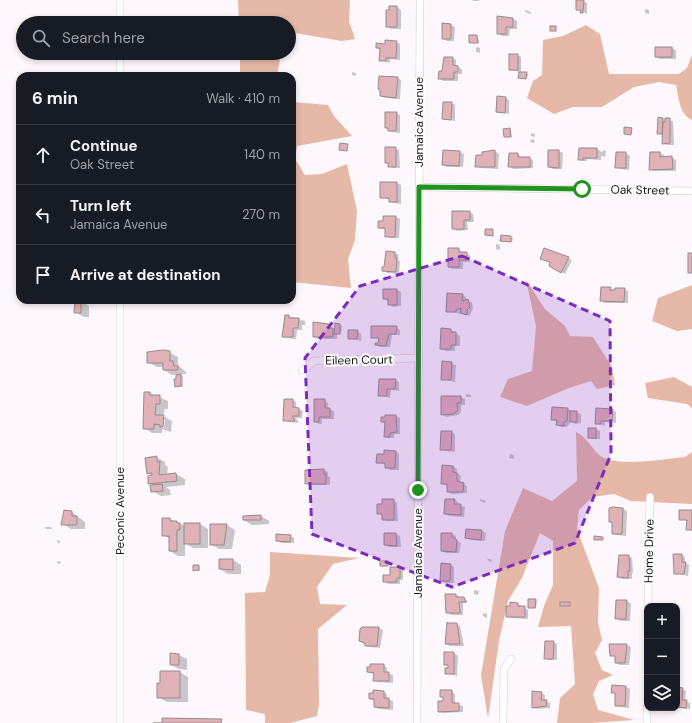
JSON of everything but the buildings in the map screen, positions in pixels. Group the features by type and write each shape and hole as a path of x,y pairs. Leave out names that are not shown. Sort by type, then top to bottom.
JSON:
{"street":[{"path":"120,0 120,16"},
{"name":"Jamaica Avenue","path":"417,723 420,0"},
{"path":"120,60 120,72"},
{"name":"Oak Street","path":"419,187 692,191"},
{"name":"Peconic Avenue","path":"120,304 120,723"},
{"name":"Eileen Court","path":"302,370 315,360 419,358"},
{"name":"Home Drive","path":"648,603 650,497"},
{"path":"503,723 504,669 511,659"},
{"path":"647,711 647,723"}],"highlighted area":[{"path":"462,256 610,321 611,454 575,543 452,587 312,534 305,358 360,286"}],"shaded area":[{"path":"238,0 350,0 349,21 355,39 342,41 296,33 296,16 239,16"},
{"path":"586,25 600,34 609,74 679,74 687,68 692,55 692,120 684,114 682,110 676,85 659,82 634,87 602,107 573,107 554,114 527,98 533,81 542,75 543,40 563,36"},
{"path":"240,60 280,60 278,72 240,72"},
{"path":"296,102 328,105 334,116 352,136 297,146 296,152"},
{"path":"296,161 305,175 322,174 347,164 357,211 355,240 348,259 351,288 296,282"},
{"path":"526,280 545,309 565,326 570,336 593,337 612,367 615,385 597,389 591,381 569,388 527,406 500,397 508,379 532,371 536,326"},
{"path":"692,285 692,329 677,331 652,321 658,298"},
{"path":"674,377 692,387 692,408 687,404 648,398 645,383"},
{"path":"576,432 584,438 599,455 610,460 620,462 655,461 685,457 692,452 692,504 631,501 614,494 592,497 579,510 577,529 599,588 598,622 602,640 595,653 602,670 613,675 599,681 593,694 598,710 634,720 591,723 557,723 560,698 575,684 571,626 538,627 544,606 553,585 553,541 540,533 522,578 508,601 499,641 488,718 481,675 505,531 523,488 552,501 577,481"},
{"path":"270,552 359,558 333,564 317,587 320,604 347,605 318,629 319,704 317,716 290,723 265,723 265,714 246,710 245,593 265,592 270,575"}],"route":[{"path":"418,490 419,187 582,189"}]}
